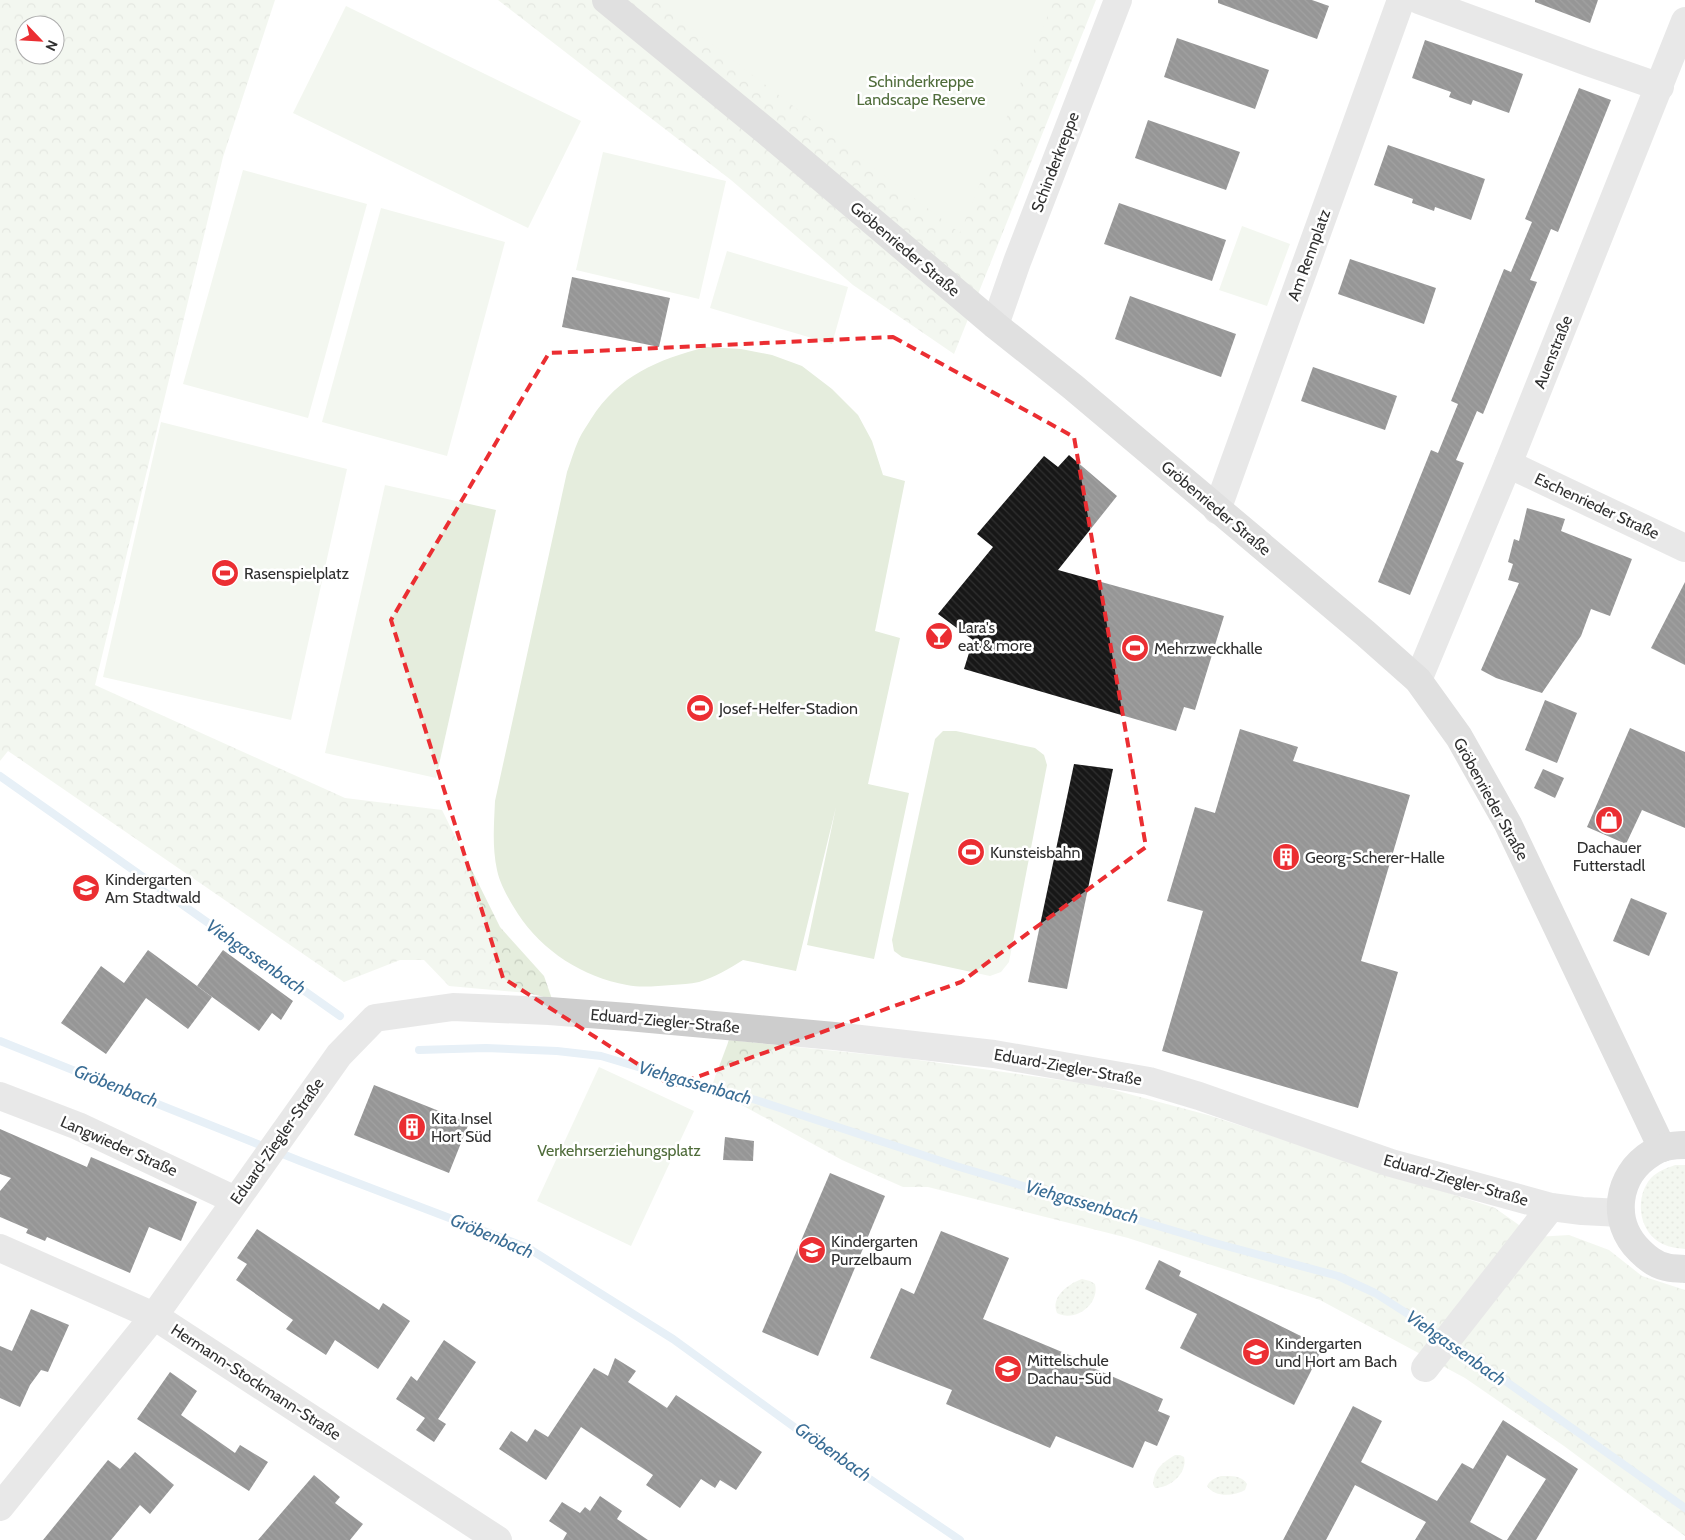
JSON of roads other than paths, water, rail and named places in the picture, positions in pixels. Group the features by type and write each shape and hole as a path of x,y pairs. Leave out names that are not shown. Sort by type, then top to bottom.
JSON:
{"street":[{"name":"Gröbenrieder Straße","path":"606,0 775,139 995,326 1073,387 1365,633 1418,680 1459,738 1508,824 1673,1147 1653,1152 1637,1164 1625,1182 1620,1202 1622,1224 1631,1243 1646,1258 1665,1267 1685,1269"},
{"name":"Schinderkreppe","path":"995,326 1016,262 1118,0"},
{"name":"Am Rennplatz","path":"1217,510 1401,0"},
{"path":"1419,0 1660,87"},
{"name":"Auenstraße","path":"1418,680 1508,464 1685,21"},
{"name":"Eschenrieder Straße","path":"1508,464 1685,548"},
{"name":"Eduard-Ziegler-Straße","path":"0,1508 154,1316 339,1055 375,1018 453,1007 549,1011 834,1036 994,1054 1149,1081 1199,1096 1391,1163 1551,1207 1621,1213"},
{"name":"Langwieder Straße","path":"0,1096 243,1189"},
{"name":"Eduard-Ziegler-Straße","path":"1425,1368 1551,1207"},
{"name":"Hermann-Stockmann-Straße","path":"0,1248 154,1316 498,1540"}],"waterway":[{"name":"Viehgassenbach","path":"0,776 340,1016"},
{"name":"Gröbenbach","path":"0,1041 300,1161 528,1248 673,1339 812,1440 960,1540"},
{"name":"Viehgassenbach","path":"419,1050 486,1048 557,1051 601,1056 756,1100 956,1166 1215,1243 1338,1276 1375,1293 1436,1332 1685,1508"}],"place":[{"name":"Rasenspielplatz","path":"225,573"},
{"name":"Lara's eat & more","path":"939,636"},
{"name":"Mehrzweckhalle","path":"1135,648"},
{"name":"Josef-Helfer-Stadion","path":"700,708"},
{"name":"Dachauer Futterstadl","path":"1609,820"},
{"name":"Kunsteisbahn","path":"971,852"},
{"name":"Georg-Scherer-Halle","path":"1286,857"},
{"name":"Kindergarten Am Stadtwald","path":"86,888"},
{"name":"Kita Insel Hort Süd","path":"412,1127"},
{"name":"Kindergarten Purzelbaum","path":"812,1250"},
{"name":"Kindergarten und Hort am Bach","path":"1256,1352"},
{"name":"Mittelschule Dachau-Süd","path":"1008,1369"}],"park label":[{"name":"Schinderkreppe Landscape Reserve","path":"921,90"},
{"name":"Verkehrserziehungsplatz","path":"619,1150"}]}
